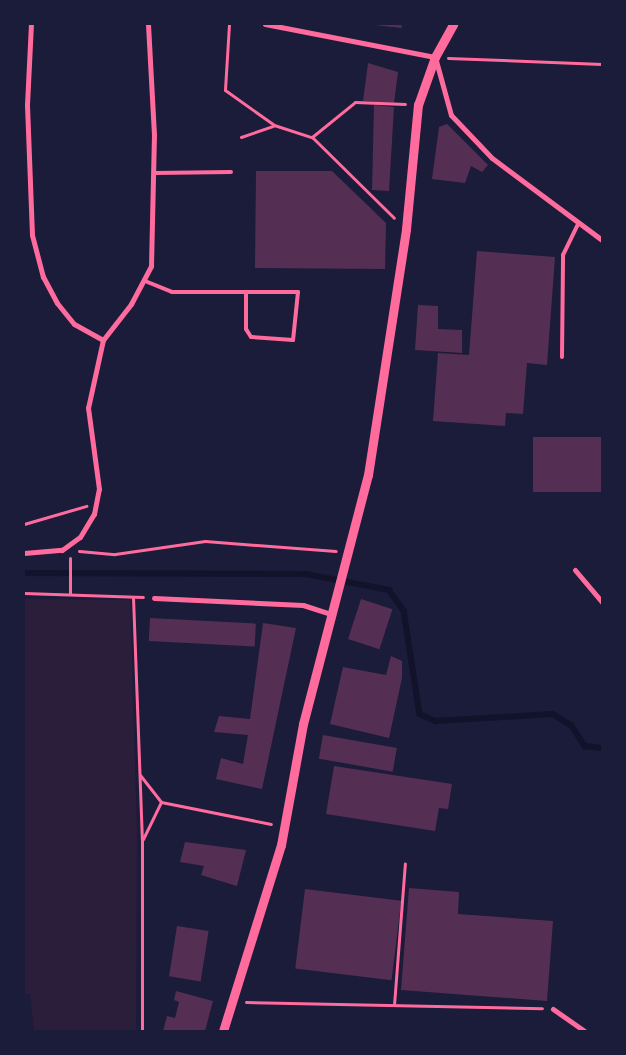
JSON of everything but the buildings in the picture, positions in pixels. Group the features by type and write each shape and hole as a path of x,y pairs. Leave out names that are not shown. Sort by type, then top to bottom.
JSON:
{"street":[{"path":"32,24 27,114 32,235 43,277 57,304 74,324 103,340"},
{"path":"24,553 62,550 80,537 98,502 88,408 103,340 145,281 153,243 154,173 148,24"},
{"path":"265,24 434,57"},
{"path":"224,1031 236,1002 285,826 303,724 330,614 368,475 406,229 418,105 434,57 453,24"},
{"path":"434,57 451,115 492,158 578,224 602,240"},
{"path":"575,570 602,602"},
{"path":"154,598 303,605 330,614"},
{"path":"553,1009 584,1031"}],"lane":[{"path":"154,173 231,172"},
{"path":"562,357 563,255 578,224"},
{"path":"145,281 172,292 298,292 293,340 251,337 246,329 246,293"}],"path":[{"path":"229,24 225,90 274,125 312,137 406,229"},
{"path":"434,57 602,64"},
{"path":"312,137 355,102 418,105"},
{"path":"241,137 274,125"},
{"path":"24,524 98,502"},
{"path":"70,593 70,550 115,554 205,541 347,552"},
{"path":"24,593 70,593 166,599"},
{"path":"133,597 142,840 142,1031"},
{"path":"140,775 161,802 285,826"},
{"path":"142,840 161,802"},
{"path":"394,1005 405,863"},
{"path":"236,1002 553,1009"}],"shaded area":[{"path":"24,599 130,600 137,830 136,1031 34,1031 30,994 24,994"}],"waterway":[{"path":"24,573 306,574 389,590 404,611 420,714 435,721 553,714 572,726 585,746 602,748"}]}
